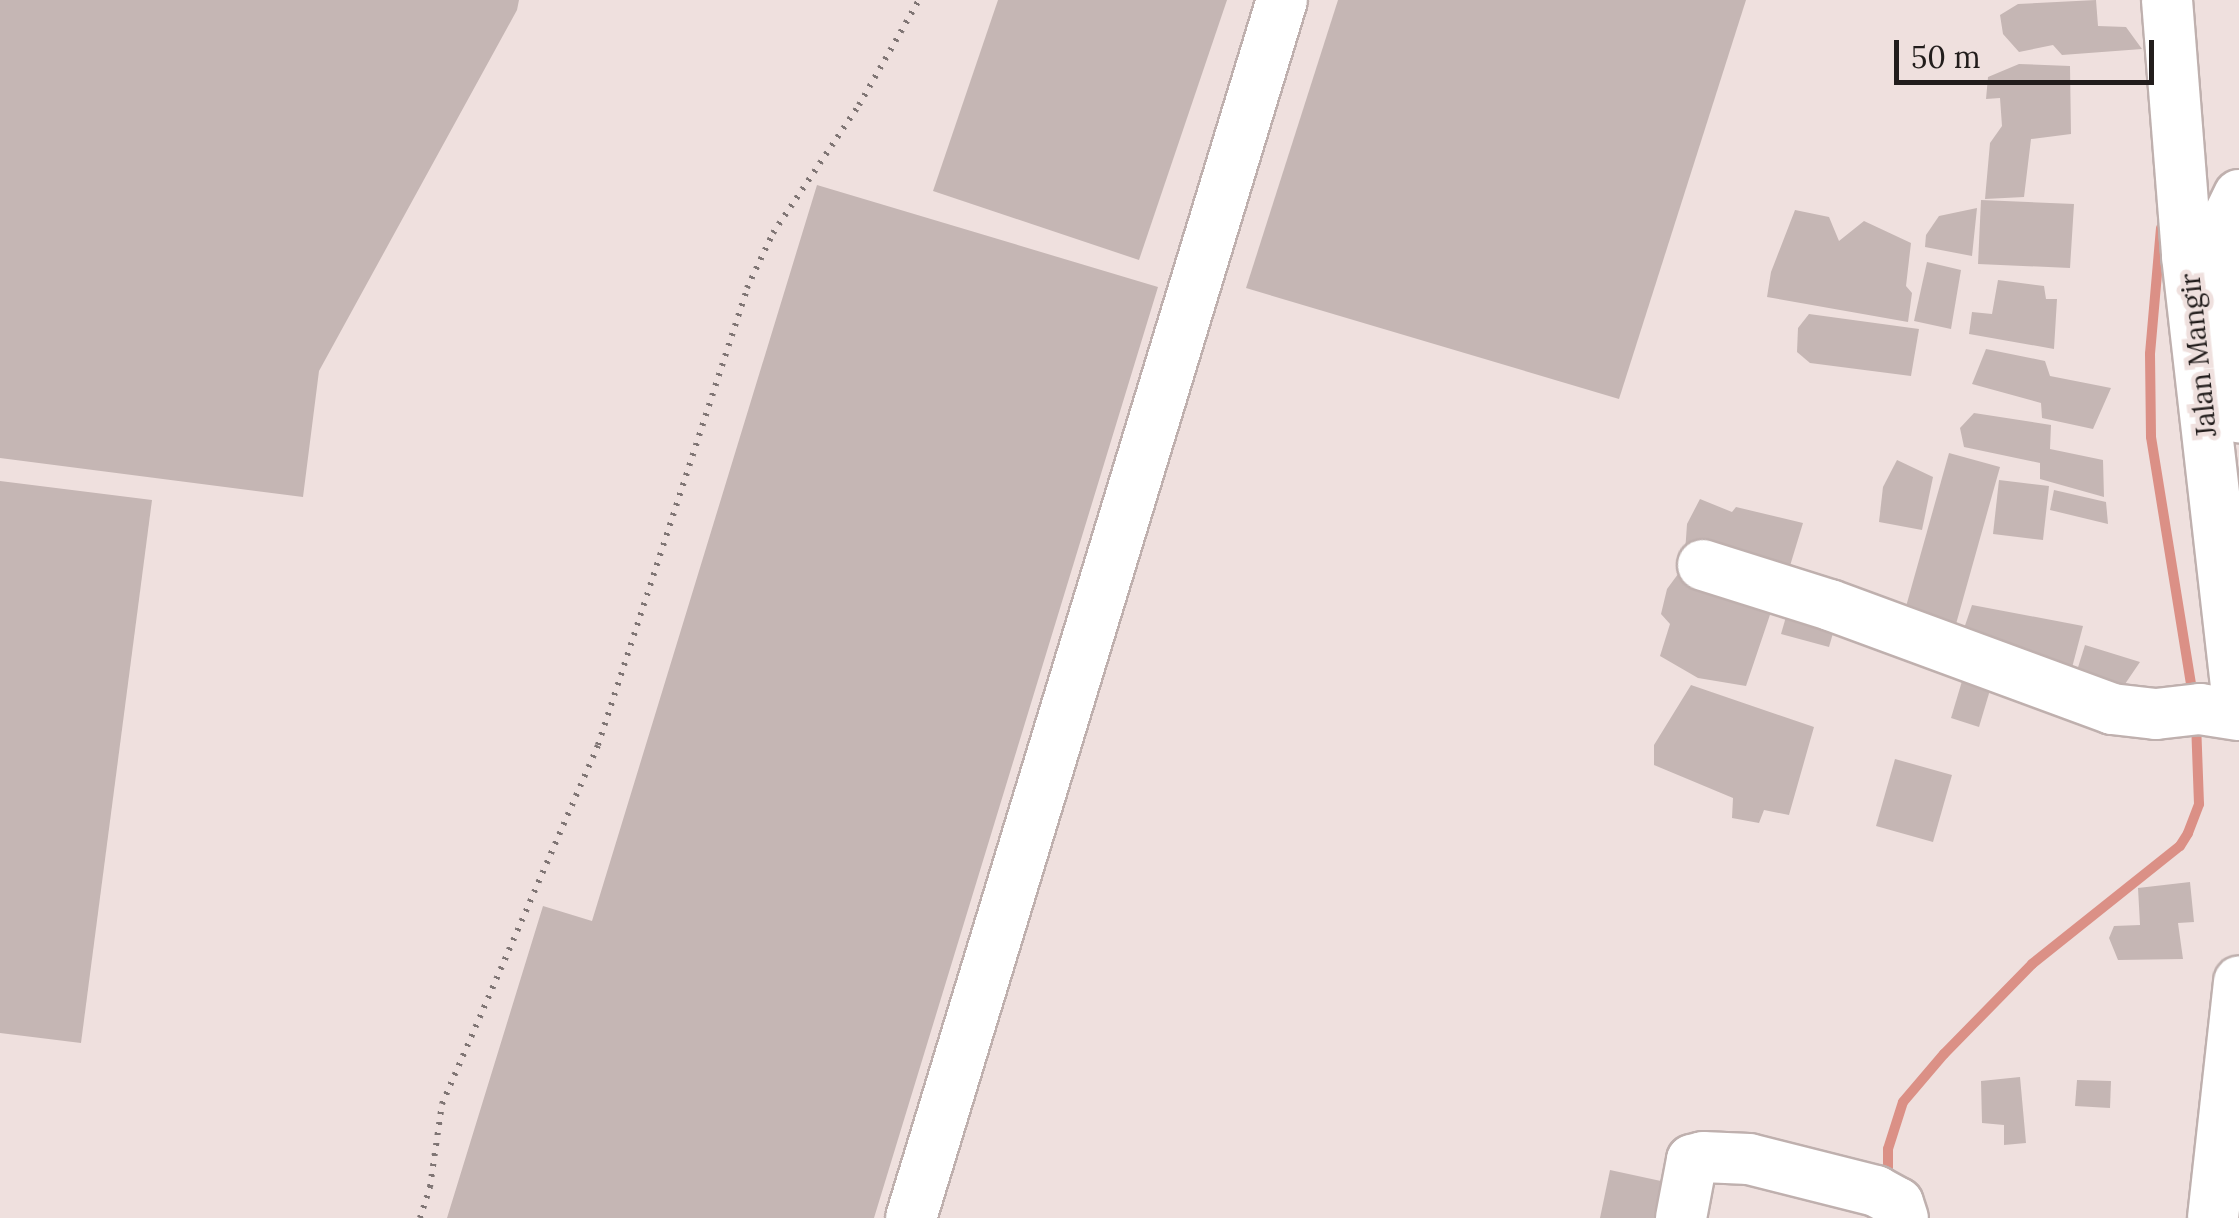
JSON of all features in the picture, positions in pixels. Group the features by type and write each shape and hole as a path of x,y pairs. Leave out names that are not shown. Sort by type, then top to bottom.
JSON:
{"street":[{"path":"912,1218 1282,0"},
{"name":"Jalan Mangir","path":"2167,0 2188,256 2208,712"},
{"path":"2239,195 2228,218 2226,268 2239,416"},
{"path":"1703,565 1830,605 2112,709 2208,712"},
{"path":"2213,1218 2239,981"},
{"path":"1680,1218 1692,1160 1702,1157 1749,1158 1893,1204"}],"path":[{"path":"420,1218 430,1187 442,1104 598,745 746,288 773,233 859,105 920,0"}],"building":[{"path":"0,0 519,0 319,371 303,497 0,458"},
{"path":"998,0 1227,0 1139,260 933,191"},
{"path":"1338,0 1746,0 1619,399 1246,288"},
{"path":"2096,0 2098,26 2126,27 2142,49 2062,55 2053,45 2019,52 2003,34 2000,15 2018,4"},
{"path":"2019,64 2070,66 2071,134 2031,139 2024,197 1985,199 1990,143 2002,126 2000,98 1986,99 1988,77"},
{"path":"817,185 1158,287 874,1218 447,1218 543,906 592,921"},
{"path":"1981,200 2074,204 2070,268 1978,264"},
{"path":"1977,208 1972,256 1925,247 1926,235 1939,216"},
{"path":"1795,210 1829,217 1839,241 1864,221 1911,243 1906,286 1912,293 1908,322 1767,297 1771,272"},
{"path":"1927,262 1961,270 1951,329 1914,321"},
{"path":"1998,280 2044,286 2046,299 2057,299 2054,349 1969,334 1972,312 1992,314"},
{"path":"1809,314 1919,329 1911,376 1810,363 1797,352 1798,328"},
{"path":"1986,349 2045,361 2050,376 2111,388 2093,429 2042,418 2041,403 1972,384"},
{"path":"1974,413 2051,425 2050,449 2103,460 2104,497 2040,479 2040,463 1964,447 1960,428"},
{"path":"1949,453 2000,467 1951,642 1900,628"},
{"path":"1897,460 1933,477 1922,530 1879,522 1883,487"},
{"path":"1999,480 2049,486 2043,540 1993,534"},
{"path":"0,481 152,500 81,1043 0,1033"},
{"path":"2054,490 2106,502 2108,524 2050,510"},
{"path":"1700,499 1732,512 1736,507 1803,523 1786,579 1685,553 1687,524"},
{"path":"1681,570 1777,594 1746,686 1698,678 1660,656 1670,624 1661,614 1667,589"},
{"path":"1790,603 1838,616 1829,647 1781,634"},
{"path":"1972,605 2083,626 2069,679 1957,649"},
{"path":"2085,645 2140,662 2125,684 2125,703 2075,677"},
{"path":"1965,671 1993,680 1979,727 1951,718"},
{"path":"1691,685 1814,727 1789,815 1764,810 1759,823 1732,818 1733,798 1654,765 1654,745"},
{"path":"1895,759 1952,775 1933,842 1876,826"},
{"path":"2190,882 2194,922 2178,923 2183,959 2118,960 2109,938 2114,926 2140,925 2138,888"},
{"path":"2020,1077 2026,1143 2004,1145 2004,1125 1982,1123 1981,1081"},
{"path":"2077,1080 2111,1081 2110,1108 2075,1106"},
{"path":"1610,1170 1684,1186 1677,1218 1600,1218"}],"waterway":[{"path":"2161,228 2150,354 2151,437 2193,697"},
{"path":"1888,1182 1888,1149 1903,1102 1944,1054 2032,964 2180,846 2199,804 2196,724"}]}
